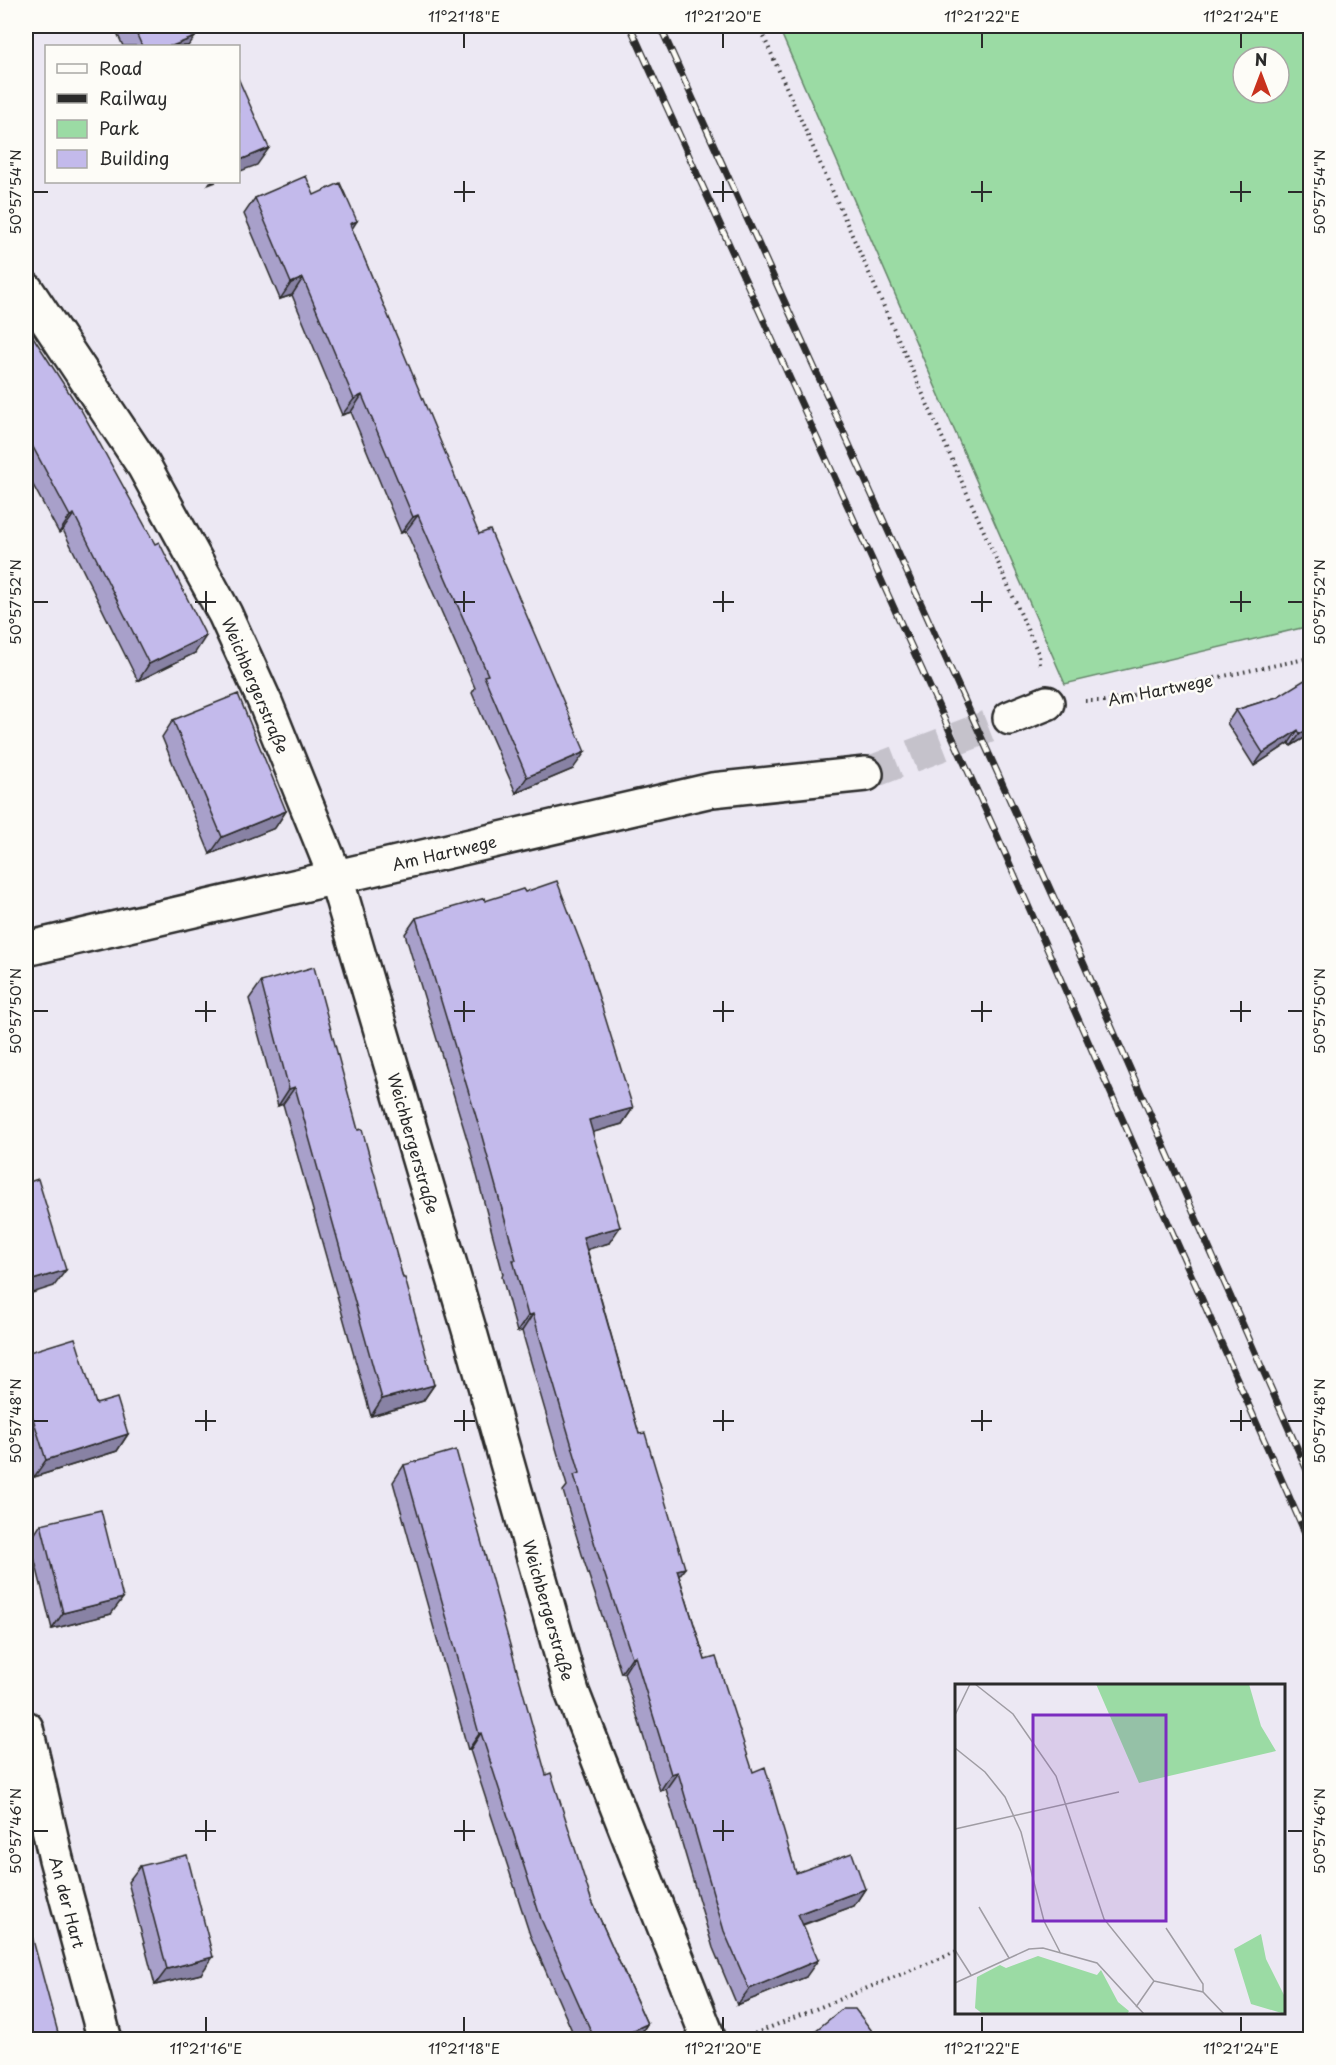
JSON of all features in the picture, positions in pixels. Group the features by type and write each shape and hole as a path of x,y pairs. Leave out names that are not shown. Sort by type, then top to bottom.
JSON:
{"street":[{"name":"Weichbergerstraße","path":"26,289 144,466 225,614 265,702 336,878 471,1336 572,1692 709,2040"},
{"path":"1010,718 1047,703"},
{"name":"Am Hartwege","path":"26,950 712,790 866,774"},
{"name":"An der Hart","path":"26,1728 56,1858 105,2040"}],"path":[{"path":"759,26 1039,655 1047,703"},
{"name":"Am Hartwege","path":"1047,703 1104,701 1311,658"},
{"path":"740,2040 955,1953"}],"green space":[{"path":"778,26 1310,26 1310,626 1065,684"}],"building":[{"path":"133,26 190,26 195,37 175,45 142,45"},
{"path":"240,83 269,148 240,160"},
{"path":"306,176 314,195 340,183 357,221 350,224 479,534 490,530 585,752 527,777 484,676 488,675 418,515 413,517 362,395 354,399 303,278 291,283 255,198"},
{"path":"26,326 80,408 155,544 159,542 206,636 149,664 74,514 70,516 26,434"},
{"path":"1311,676 1311,727 1300,734 1298,730 1263,753 1236,710 1277,697"},
{"path":"238,694 286,811 222,837 173,720"},
{"path":"557,881 589,965 633,1108 589,1120 620,1227 583,1237 639,1434 645,1433 685,1568 677,1570 705,1660 716,1657 753,1772 765,1767 796,1873 852,1853 865,1889 798,1914 818,1960 749,1989 724,1931 678,1772 671,1774 635,1656 632,1657 595,1545 574,1475 580,1473 533,1314 528,1316 513,1260 516,1260 481,1133 416,918 485,898 485,901 523,889 525,892"},
{"path":"314,967 358,1130 362,1129 434,1385 382,1399 295,1087 289,1089 261,982"},
{"path":"38,1179 66,1270 26,1282 26,1183"},
{"path":"75,1338 96,1404 117,1398 128,1434 46,1460 26,1396 26,1353"},
{"path":"456,1450 546,1775 551,1773 591,1899 647,2024 612,2040 595,2040 541,1919 481,1733 479,1734 404,1465"},
{"path":"101,1510 123,1598 63,1613 41,1524"},
{"path":"187,1855 213,1957 167,1969 140,1866"},
{"path":"26,1914 60,2040 26,2040"},
{"path":"842,2009 855,2009 879,2040 804,2040"}],"tunnel":[{"path":"866,774 1010,718"}],"railway":[{"path":"630,26 996,833 1310,1544"},
{"path":"660,26 1083,962 1310,1477"}]}
